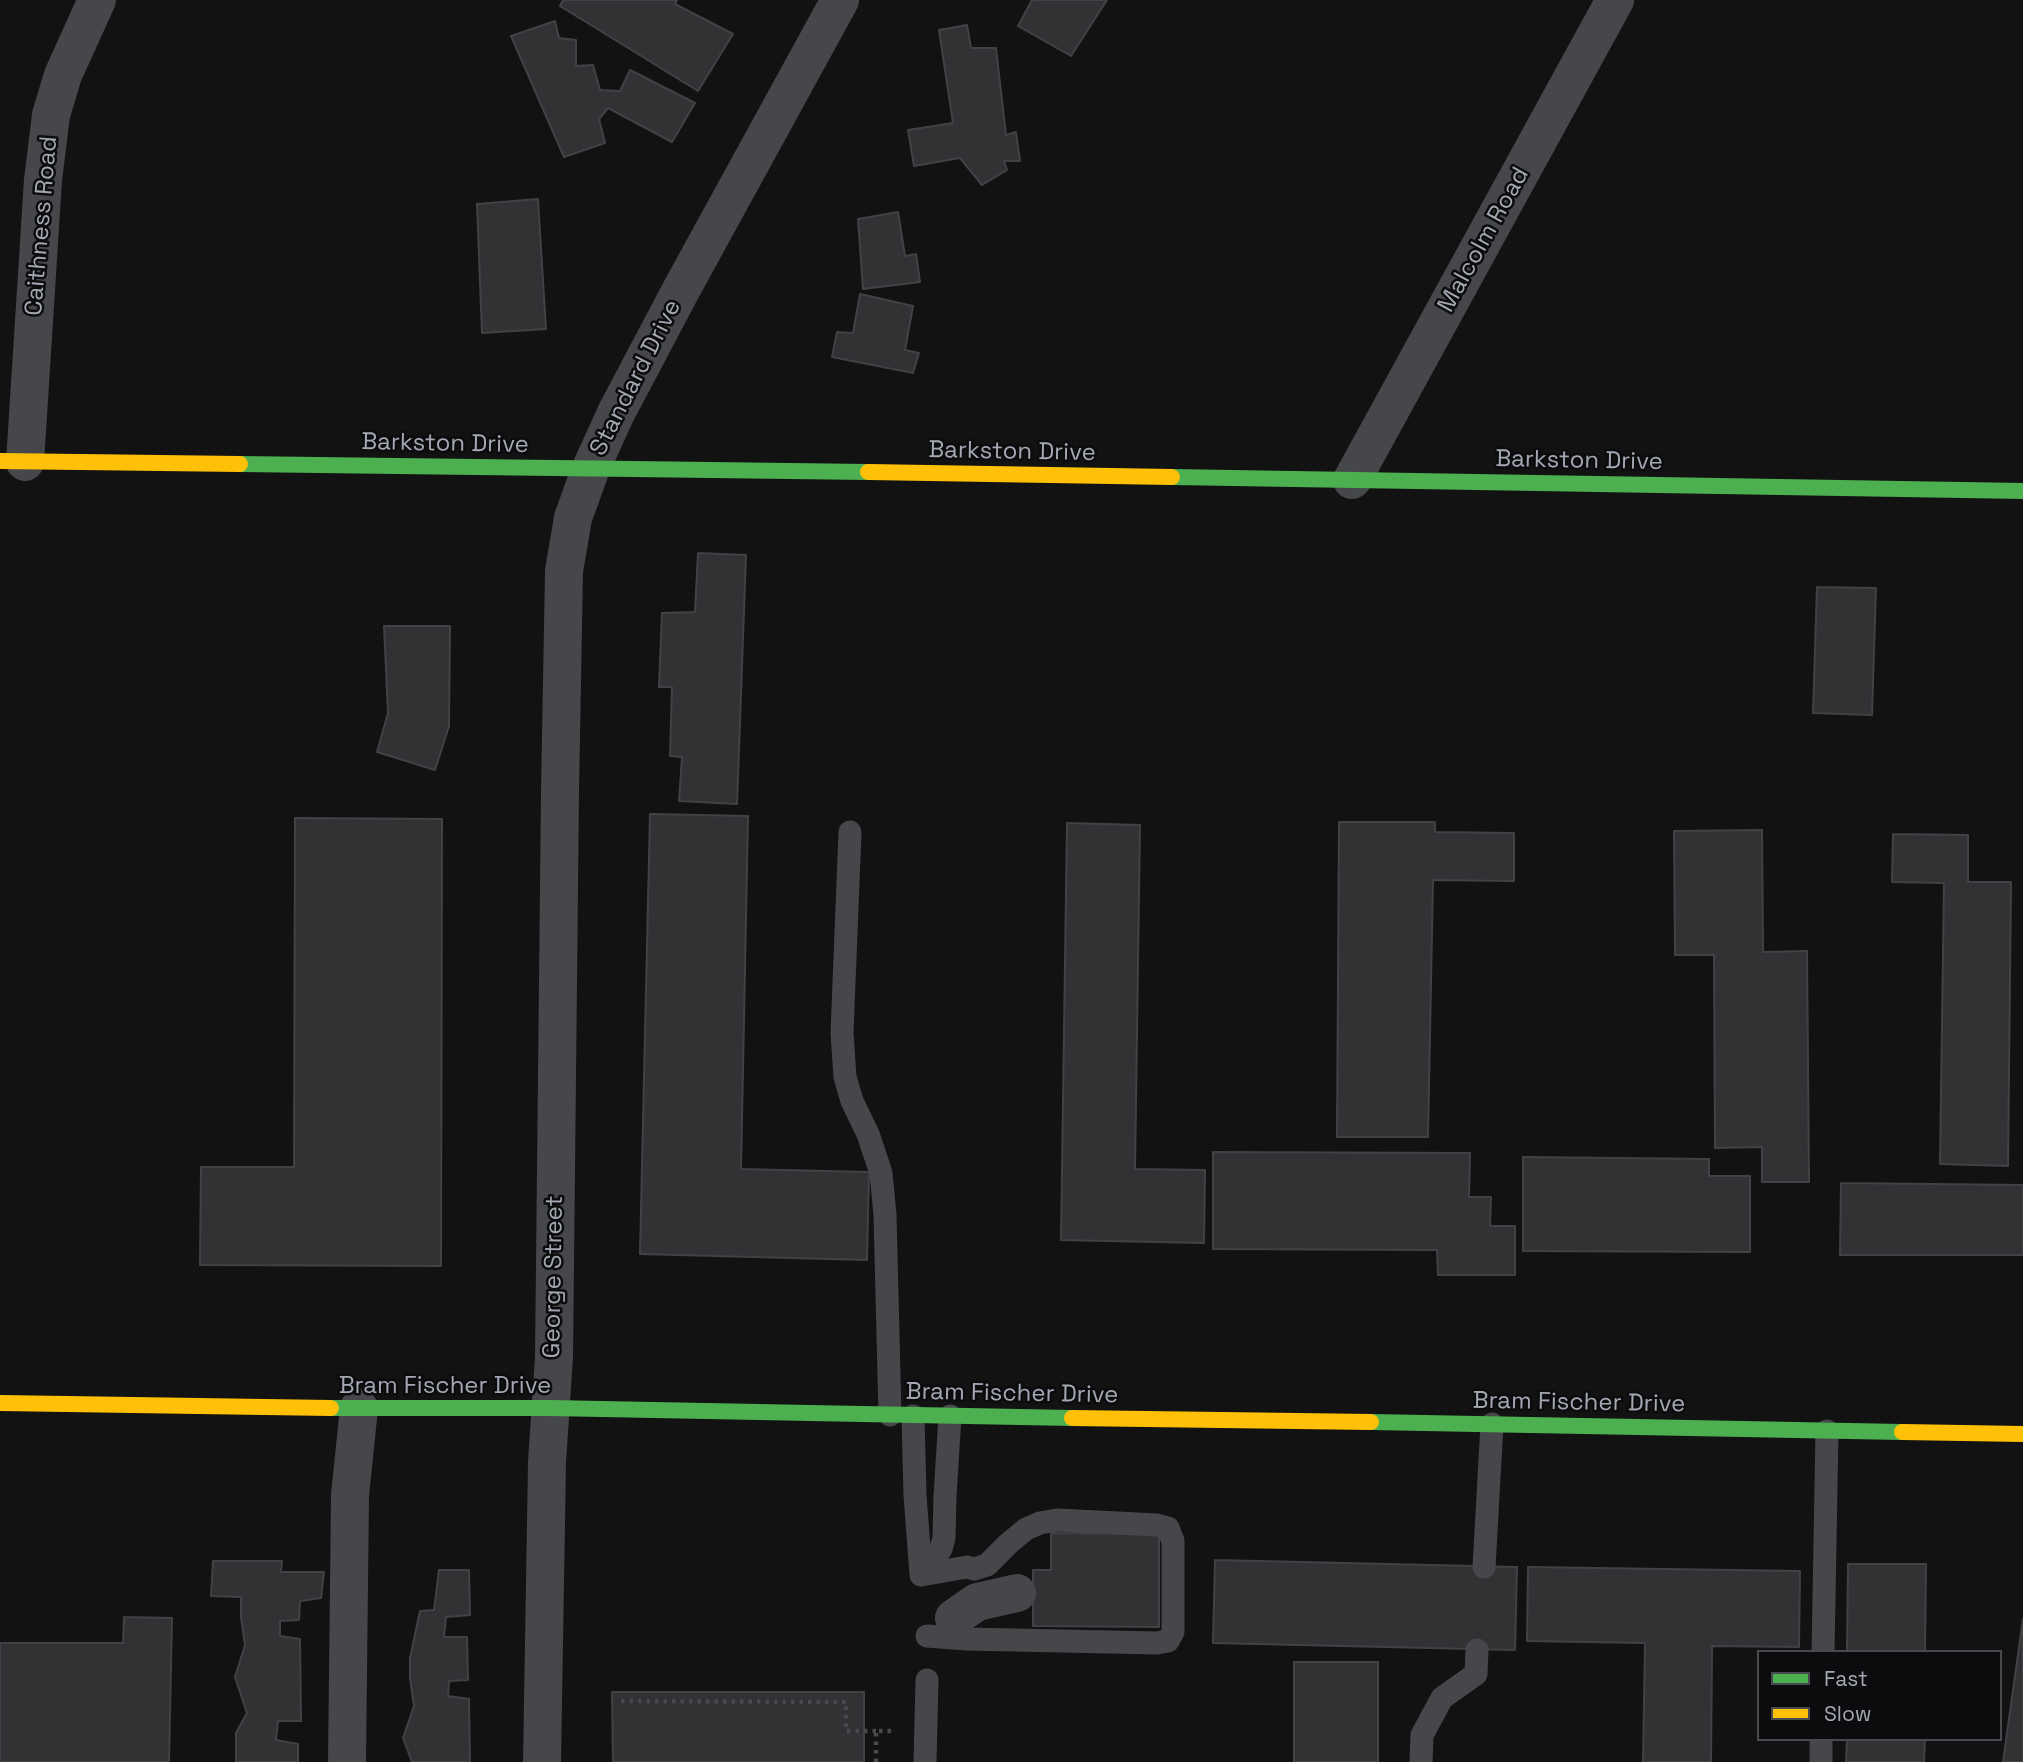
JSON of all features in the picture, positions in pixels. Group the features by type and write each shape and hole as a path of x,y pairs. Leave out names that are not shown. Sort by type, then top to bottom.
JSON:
{"main road":[{"name":"Barkston Drive","path":"12,462 591,468 2023,491"},
{"name":"Bram Fischer Drive","path":"0,1403 550,1408 2023,1434"}],"street":[{"name":"Caithness Road","path":"12,462 51,115 63,75 97,0"},
{"name":"Standard Drive","path":"560,792 564,570 573,518 591,468 616,413 840,0"},
{"name":"Malcolm Road","path":"1352,480 1615,0"},
{"name":"George Street","path":"542,1762 550,1408 554,1357 560,792"},
{"path":"347,1762 350,1495 359,1408"},
{"path":"940,1627 977,1602 1017,1593"}],"lane":[{"path":"850,832 842,1032 845,1077 881,1173 885,1215 890,1415"},
{"path":"913,1416 921,1575"},
{"path":"921,1575 941,1549 944,1538 950,1416"},
{"path":"1484,1567 1492,1424"},
{"path":"1823,1650 1827,1430"},
{"path":"940,1627 967,1639 1157,1643 1168,1641 1173,1632 1173,1541 1168,1528 1157,1525 1057,1520 1040,1523 1017,1537 987,1566 974,1569 958,1559 944,1538"},
{"path":"921,1575 967,1567"},
{"path":"1421,1762 1422,1735 1442,1698 1476,1674 1477,1650"},
{"path":"925,1762 927,1680"},
{"path":"1821,1741 1821,1762"}],"path":[{"path":"621,1701 846,1702 846,1731 895,1731"},
{"path":"876,1731 876,1762"}],"building":[{"path":"563,0 677,0 675,4 733,34 698,91 560,6"},
{"path":"1032,0 1107,0 1071,56 1018,26"},
{"path":"555,21 559,38 576,40 576,66 593,65 600,90 620,91 630,70 695,103 672,142 608,108 599,119 605,143 564,157 511,36"},
{"path":"967,25 971,48 996,48 1006,135 1016,132 1020,161 1004,161 1007,170 982,185 960,158 914,166 908,130 953,123 939,30"},
{"path":"538,199 546,329 482,333 477,204"},
{"path":"898,212 905,256 916,254 920,282 863,289 858,219"},
{"path":"860,294 913,306 905,350 919,353 913,373 832,357 837,332 853,333"},
{"path":"698,553 746,555 737,804 679,801 682,757 670,756 672,687 659,687 662,613 695,612"},
{"path":"1817,587 1876,588 1872,715 1813,713"},
{"path":"384,626 450,626 449,726 435,770 377,752 388,713"},
{"path":"650,814 748,816 741,1169 869,1172 867,1260 640,1254"},
{"path":"295,818 442,819 441,1266 200,1265 201,1167 294,1167"},
{"path":"1339,822 1435,822 1435,832 1514,833 1514,881 1433,880 1428,1137 1337,1137"},
{"path":"1067,823 1140,825 1135,1169 1205,1170 1204,1243 1061,1240"},
{"path":"1762,830 1763,952 1807,951 1809,1182 1762,1182 1762,1147 1715,1148 1714,955 1675,955 1674,831"},
{"path":"1893,834 1968,835 1968,882 2011,882 2008,1166 1940,1164 1944,883 1892,882"},
{"path":"1213,1152 1470,1153 1469,1197 1491,1197 1490,1226 1515,1226 1515,1275 1438,1275 1437,1250 1213,1249"},
{"path":"1523,1157 1709,1159 1709,1176 1750,1176 1750,1252 1523,1251"},
{"path":"1841,1183 2023,1185 2023,1255 1840,1255"},
{"path":"1051,1533 1159,1534 1159,1627 1033,1626 1033,1570 1051,1570"},
{"path":"1215,1560 1517,1567 1515,1650 1213,1643"},
{"path":"213,1561 282,1561 281,1572 324,1572 321,1598 300,1601 299,1620 280,1621 280,1636 300,1639 301,1721 278,1721 276,1740 298,1744 298,1762 236,1762 236,1733 247,1713 235,1677 245,1645 241,1597 211,1596"},
{"path":"1848,1564 1926,1564 1925,1650 1847,1650"},
{"path":"1528,1567 1800,1571 1799,1647 1712,1646 1711,1762 1643,1762 1645,1643 1527,1641"},
{"path":"439,1570 469,1570 470,1615 446,1617 444,1637 467,1637 468,1680 449,1681 448,1696 469,1699 470,1762 412,1762 403,1738 414,1706 410,1658 420,1611 434,1610"},
{"path":"124,1617 172,1618 169,1762 0,1762 0,1643 123,1643"},
{"path":"2023,1619 2023,1762 2003,1762"},
{"path":"1294,1662 1378,1662 1378,1762 1294,1762"},
{"path":"612,1692 864,1692 864,1762 613,1762"},
{"path":"1847,1741 1925,1741 1924,1762 1846,1762"}],"traffic: fast":[{"path":"240,464 868,472"},
{"path":"1172,477 2023,491"},
{"path":"331,1408 550,1408 1072,1418"},
{"path":"1371,1422 1902,1432"}],"traffic: slow":[{"path":"0,461 240,464"},
{"path":"868,472 1172,477"},
{"path":"0,1403 331,1408"},
{"path":"1072,1418 1371,1422"},
{"path":"1902,1432 2023,1434"}]}
